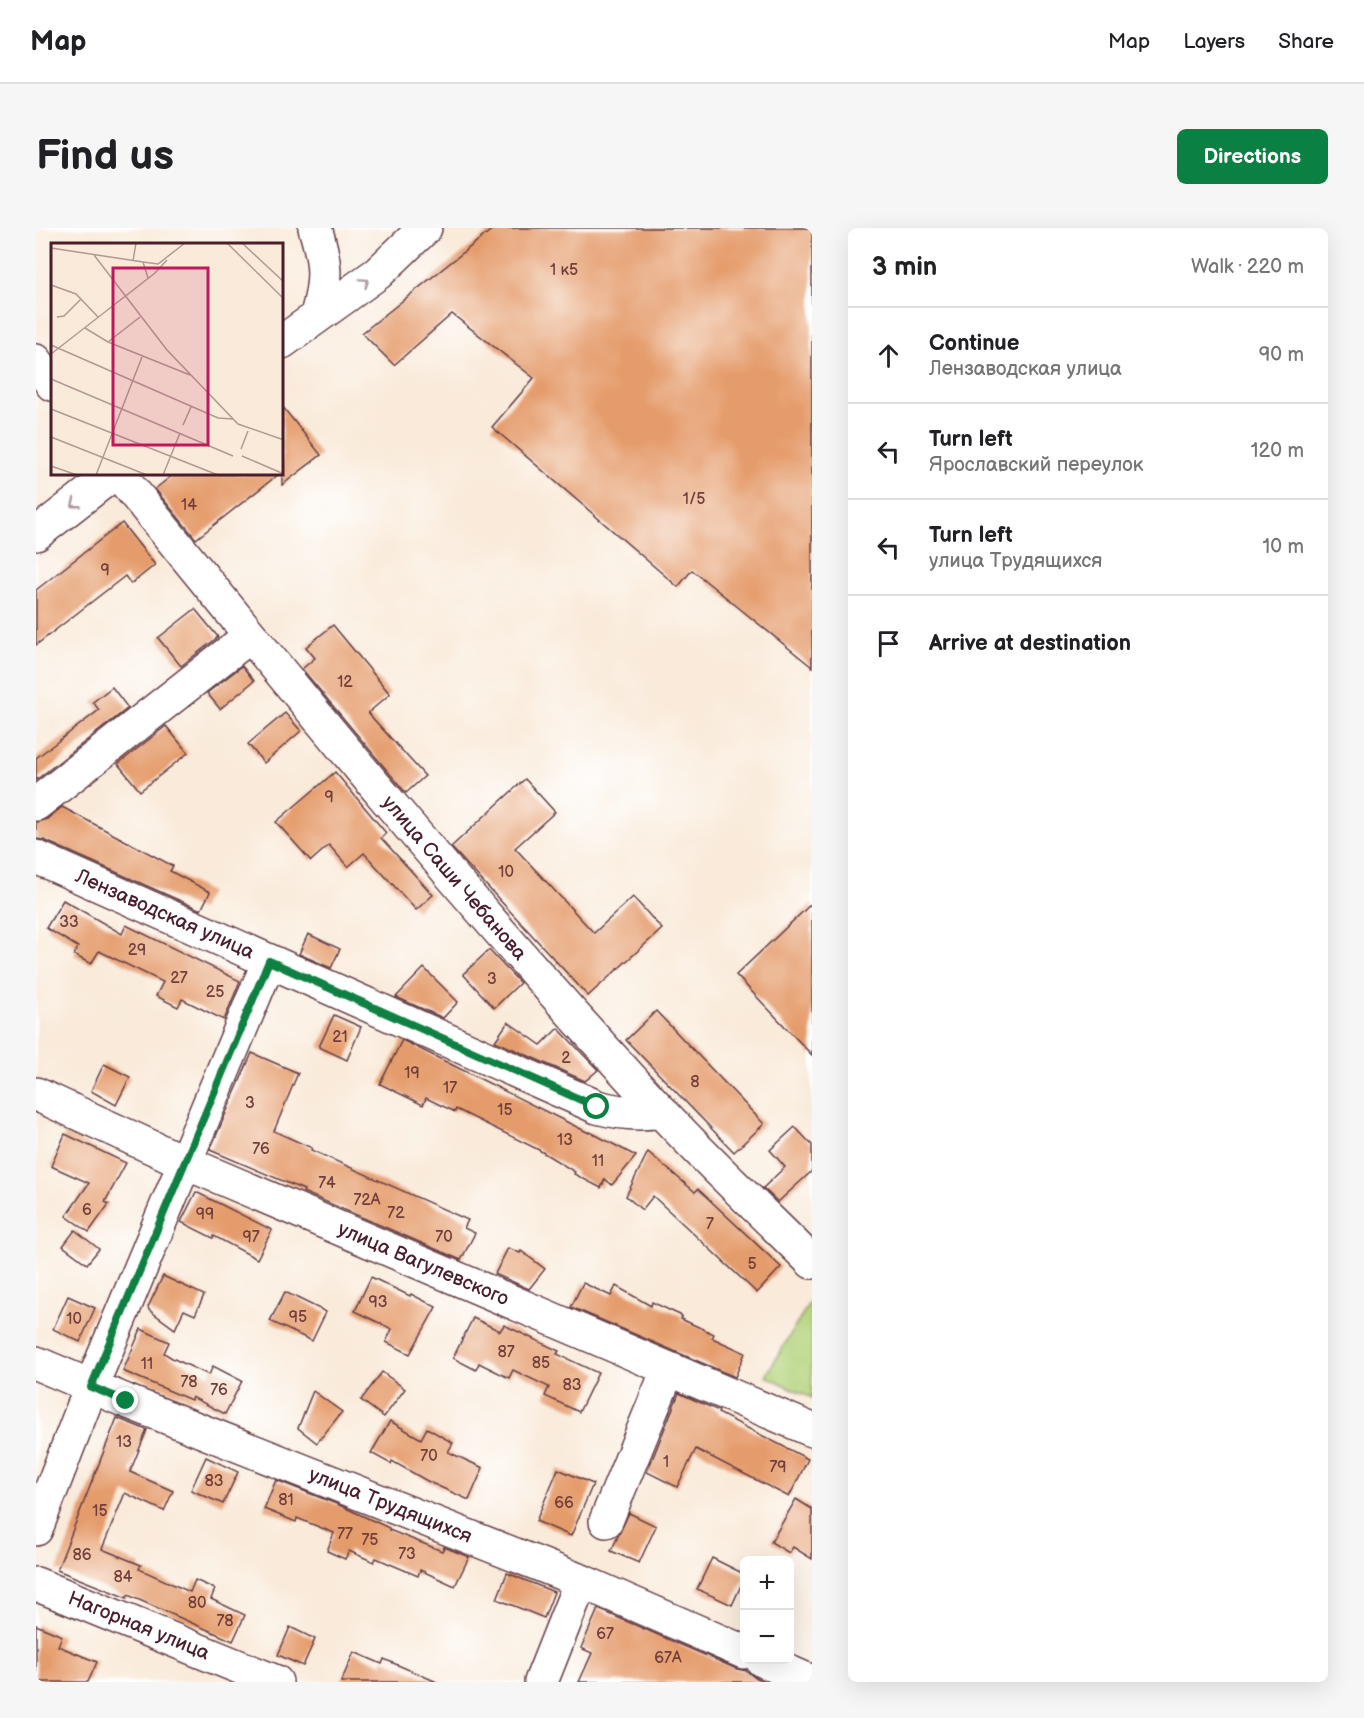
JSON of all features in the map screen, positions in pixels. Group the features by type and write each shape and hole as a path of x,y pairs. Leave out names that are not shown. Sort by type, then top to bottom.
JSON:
{"street":[{"path":"315,228 325,269 324,290 317,315"},
{"path":"284,340 378,273 425,228"},
{"path":"36,361 51,383"},
{"path":"36,534 110,476"},
{"name":"улица Саши Чебанова","path":"121,476 250,636 472,901 661,1111 812,1262"},
{"path":"36,804 250,636"},
{"name":"Лензаводская улица","path":"36,857 597,1107 634,1114 661,1111"},
{"path":"36,1528 91,1387 269,961"},
{"name":"улица Вагулевского","path":"36,1094 184,1162 812,1430"},
{"name":"улица Трудящихся","path":"36,1363 91,1387 581,1581 740,1650"},
{"path":"606,1521 668,1370"},
{"path":"541,1682 581,1581"},
{"name":"Нагорная улица","path":"36,1584 276,1682"},
{"path":"773,1664 812,1682"}],"green space":[{"path":"812,1298 812,1398 766,1376"}],"building":[{"path":"494,228 812,228 812,667 692,570 678,587 492,427 534,378 452,314 394,365 362,333"},
{"path":"284,409 321,455 282,485 282,476 284,476"},
{"path":"171,476 276,476 196,539 155,489"},
{"path":"122,523 155,565 131,584 125,576 36,645 36,590"},
{"path":"195,609 218,637 181,666 158,638"},
{"path":"333,625 390,694 368,713 425,776 406,793 302,669 315,658 306,647"},
{"path":"242,666 254,681 220,709 207,693"},
{"path":"112,687 128,708 36,780 36,758 99,710 93,702"},
{"path":"285,713 301,731 264,763 248,744"},
{"path":"166,726 188,753 140,791 118,764"},
{"path":"335,772 386,833 381,838 433,895 416,910 364,853 348,867 329,845 311,861 276,822"},
{"path":"525,779 555,812 515,848 594,933 633,897 662,929 588,996 451,847"},
{"path":"62,807 173,866 170,871 210,892 201,910 44,840 36,839 36,822 47,819"},
{"path":"63,900 122,934 126,925 240,981 224,1020 182,999 178,1007 156,996 163,982 99,951 91,964 74,955 78,947 46,928"},
{"path":"812,903 812,1055 736,975"},
{"path":"308,934 340,949 331,968 299,954"},
{"path":"489,950 520,983 494,1008 463,974"},
{"path":"424,968 458,1002 443,1018 396,997"},
{"path":"656,1011 764,1124 734,1152 626,1040"},
{"path":"334,1015 361,1027 347,1060 319,1047"},
{"path":"508,1022 541,1045 558,1028 598,1070 585,1081 495,1041"},
{"path":"402,1040 636,1156 612,1185 605,1179 601,1188 574,1174 575,1172 539,1150 456,1109 455,1112 426,1098 423,1105 380,1084"},
{"path":"252,1053 298,1073 274,1131 312,1148 311,1150 468,1220 464,1228 475,1233 461,1260 210,1150"},
{"path":"104,1064 130,1077 116,1105 91,1091"},
{"path":"795,1127 812,1145 812,1171 778,1202 763,1188 785,1167 770,1150"},
{"path":"65,1134 126,1163 105,1202 109,1204 89,1232 66,1216 89,1183 51,1166"},
{"path":"648,1152 695,1192 698,1189 781,1267 757,1293 653,1196 642,1210 626,1196"},
{"path":"196,1192 272,1230 257,1259 214,1236 213,1238 181,1222"},
{"path":"75,1230 99,1249 87,1264 63,1246"},
{"path":"508,1248 520,1253 521,1251 545,1269 529,1289 495,1274"},
{"path":"163,1276 204,1295 195,1315 184,1310 175,1329 148,1307"},
{"path":"371,1277 436,1307 410,1354 386,1342 392,1329 355,1311"},
{"path":"583,1283 611,1296 616,1286 651,1306 652,1302 682,1316 681,1319 714,1334 712,1338 745,1353 735,1377 571,1307"},
{"path":"285,1292 326,1312 312,1341 270,1321"},
{"path":"68,1296 95,1308 80,1342 53,1329"},
{"path":"473,1318 500,1331 504,1325 559,1351 557,1354 598,1373 579,1412 545,1396 549,1387 513,1370 509,1378 479,1363 476,1370 453,1358"},
{"path":"141,1329 169,1342 164,1353 172,1358 209,1375 213,1366 242,1381 225,1414 192,1397 191,1400 123,1371"},
{"path":"382,1372 405,1389 384,1417 361,1400"},
{"path":"313,1391 342,1412 317,1443 298,1428"},
{"path":"679,1393 719,1411 718,1413 808,1459 789,1497 696,1449 677,1487 647,1472"},
{"path":"117,1418 147,1430 130,1472 173,1491 164,1511 125,1493 102,1549 141,1565 139,1569 190,1592 195,1580 215,1589 211,1599 245,1615 233,1641 128,1595 127,1598 57,1570"},
{"path":"390,1421 421,1439 427,1428 453,1443 448,1452 483,1468 469,1500 429,1482 392,1461 391,1464 371,1453"},
{"path":"206,1457 238,1472 223,1504 191,1490"},
{"path":"558,1469 593,1484 571,1536 536,1521"},
{"path":"276,1480 339,1505 389,1530 442,1551 444,1547 469,1557 455,1586 420,1570 418,1576 376,1558 374,1562 349,1551 345,1559 327,1551 334,1533 297,1518 296,1522 264,1509"},
{"path":"796,1499 812,1509 812,1559 793,1547 789,1553 771,1542"},
{"path":"629,1513 656,1526 639,1563 611,1551"},
{"path":"712,1558 740,1572 740,1588 732,1605 697,1589"},
{"path":"507,1573 554,1592 544,1618 497,1599"},
{"path":"598,1609 737,1669 747,1671 765,1682 579,1682 592,1653 581,1648"},
{"path":"36,1625 62,1636 58,1646 97,1662 88,1682 36,1682"},
{"path":"290,1627 315,1639 303,1666 278,1655"},
{"path":"354,1652 382,1664 384,1659 437,1682 341,1682"}],"route":[{"path":"126,1401 91,1387 269,961 597,1107"}]}
